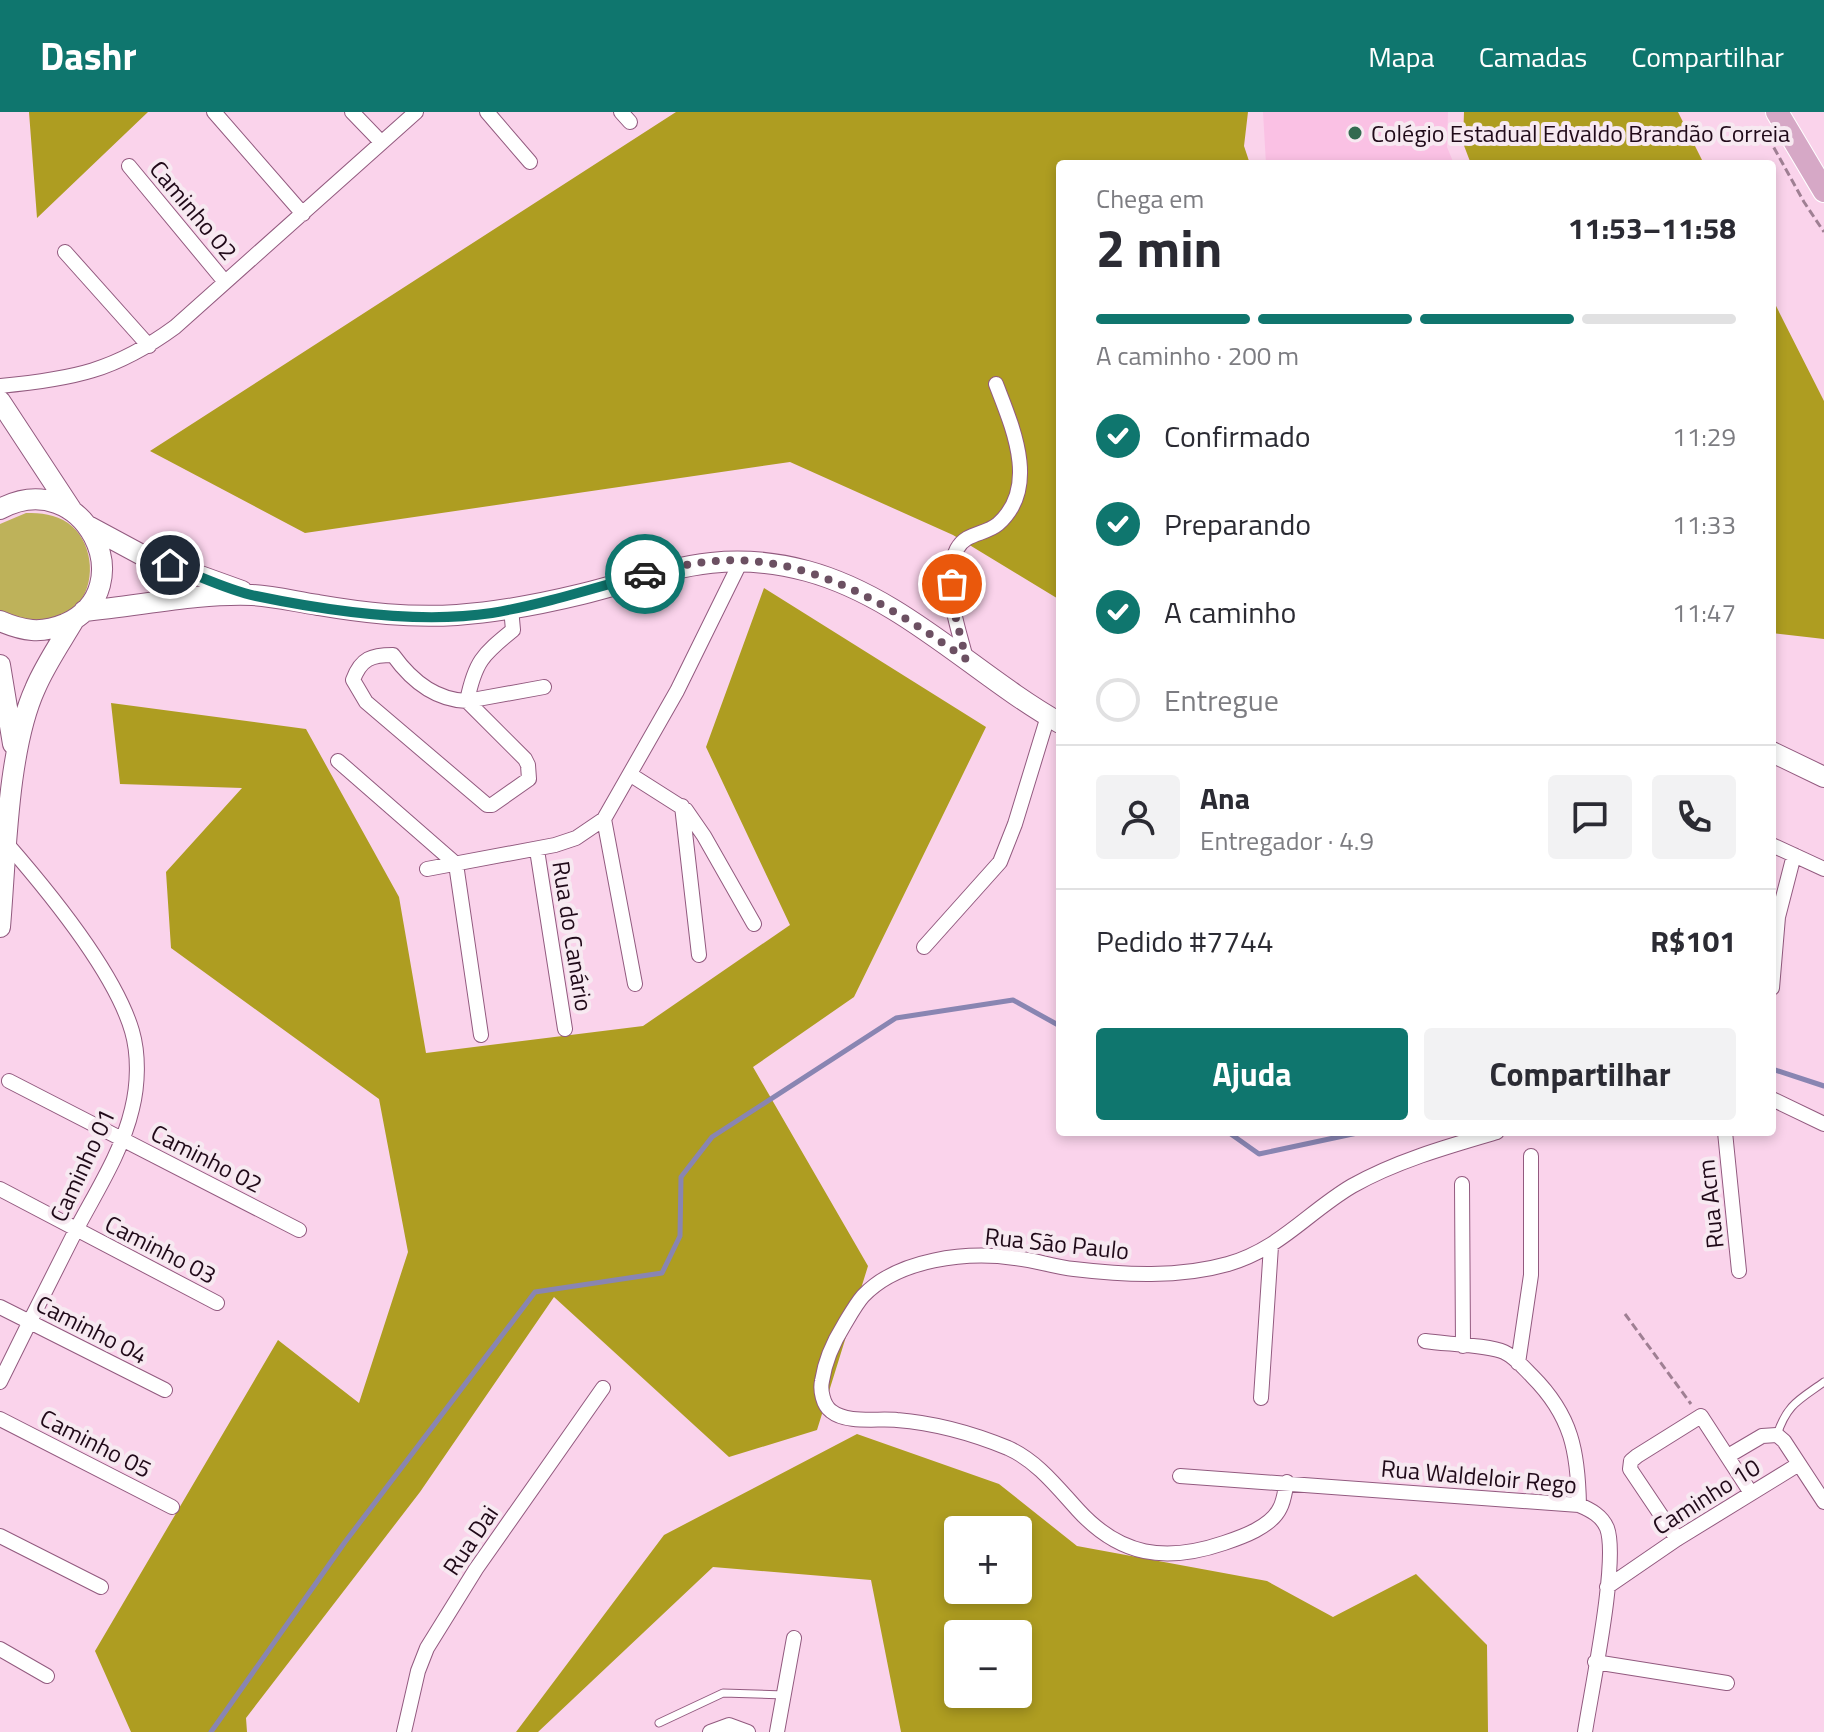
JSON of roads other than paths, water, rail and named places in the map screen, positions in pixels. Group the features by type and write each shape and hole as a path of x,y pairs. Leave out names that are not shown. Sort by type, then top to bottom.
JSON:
{"main road":[{"path":"1777,112 1824,191"},
{"path":"0,401 71,509 90,527 142,555 254,595 410,617 491,613 708,562 741,561 808,571 849,587 901,614 1054,719"},
{"path":"0,509 36,498 55,501 71,509"},
{"path":"0,927 15,764 35,689 97,592 102,570 100,547 90,527"},
{"path":"0,621 32,632 51,630 79,616 170,598 254,595"},
{"path":"0,665 11,721 15,764"},
{"path":"1776,754 1824,777"}],"street":[{"path":"214,112 303,214"},
{"path":"352,112 381,142"},
{"path":"0,386 89,373 111,366 149,346 175,327 416,112"},
{"path":"487,112 530,162"},
{"name":"Caminho 02","path":"129,166 225,282"},
{"path":"65,252 149,346"},
{"path":"966,659 952,602 951,570 956,552 963,540 999,524 1014,502 1020,482 1017,444 996,384"},
{"path":"427,869 537,850 576,838 604,819 677,691 741,561"},
{"path":"467,701 473,673 486,651 513,630 511,608"},
{"path":"467,701 528,765 529,779 492,805 487,805 366,702 353,680 358,667 373,655 393,655 409,674 429,690 447,698 467,701 544,687"},
{"path":"924,947 1000,862 1054,719"},
{"path":"338,761 456,864 481,1035"},
{"path":"631,775 682,806 704,836 754,924"},
{"path":"682,806 699,955"},
{"path":"604,819 635,984"},
{"name":"Caminho 01","path":"0,1382 107,1172 132,1110 136,1085 135,1047 125,1012 56,903 8,845"},
{"path":"1776,847 1824,869"},
{"name":"Rua do Canário","path":"537,850 565,1029"},
{"path":"1776,941 1778,917 1794,855"},
{"name":"Caminho 02","path":"9,1081 299,1230"},
{"path":"1776,1101 1824,1124"},
{"name":"Rua São Paulo","path":"1287,1482 1280,1509 1257,1529 1204,1550 1183,1554 1142,1552 1126,1548 1098,1531 1051,1480 1010,1450 948,1429 896,1420 840,1416 829,1410 821,1383 839,1334 863,1296 885,1280 913,1266 935,1259 1012,1257 1071,1269 1112,1273 1179,1273 1229,1264 1271,1246 1355,1185 1401,1164 1485,1136"},
{"name":"Rua Acm","path":"1725,1136 1739,1271"},
{"path":"1518,1363 1531,1275 1531,1156"},
{"path":"1462,1184 1463,1346"},
{"name":"Caminho 03","path":"0,1189 217,1303"},
{"path":"1261,1398 1271,1246"},
{"name":"Caminho 04","path":"0,1307 165,1390"},
{"path":"1425,1341 1502,1351 1547,1391 1567,1424 1577,1455 1579,1505"},
{"name":"Rua Dai","path":"404,1732 418,1671 427,1648 476,1569 603,1388"},
{"path":"1677,1539 1630,1469 1633,1458 1701,1416 1751,1493"},
{"name":"Caminho 05","path":"0,1419 172,1507"},
{"path":"1728,1456 1762,1436 1777,1435"},
{"name":"Caminho 10","path":"1607,1587 1677,1539 1799,1464 1777,1435"},
{"path":"1799,1464 1824,1502"},
{"name":"Rua Waldeloir Rego","path":"1180,1476 1579,1505 1589,1509 1603,1520 1610,1544 1607,1587 1585,1732"},
{"path":"0,1536 101,1587"},
{"path":"777,1732 794,1638"},
{"path":"0,1649 47,1676"},
{"path":"1595,1662 1727,1683"},
{"path":"710,1732 729,1725 748,1732"}],"lane":[{"path":"1777,1435 1783,1416 1794,1403 1824,1382"},
{"path":"659,1723 723,1693 784,1695"}],"waterway":[{"path":"211,1732 345,1542 535,1292 662,1273 680,1236 681,1177 712,1137 896,1018 1013,1000 1056,1024"},
{"path":"1776,1070 1824,1086"},
{"path":"1234,1136 1259,1154 1343,1136"}],"place":[{"name":"Colégio Estadual Edvaldo Brandão Correia","path":"1355,133"}]}
